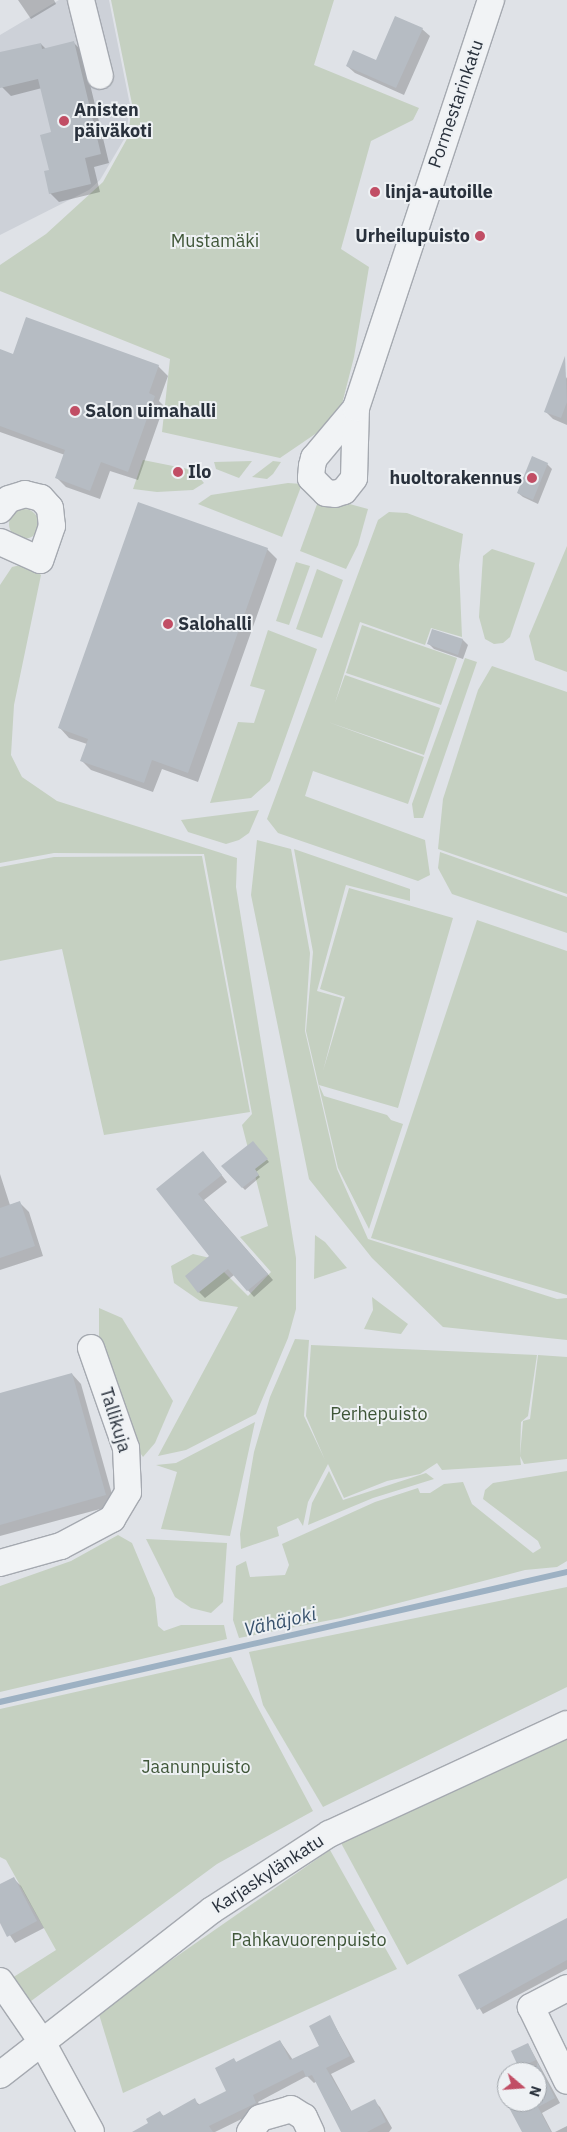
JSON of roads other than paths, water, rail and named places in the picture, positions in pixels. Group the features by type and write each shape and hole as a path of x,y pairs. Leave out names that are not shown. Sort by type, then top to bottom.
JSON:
{"street":[{"path":"81,0 100,76"},
{"name":"Pormestarinkatu","path":"356,408 491,0"},
{"path":"0,510 9,499 25,494 41,498 50,508 52,526 40,560 0,542"},
{"name":"Tallikuja","path":"0,1563 61,1546 112,1520 128,1492 126,1448 91,1348"},
{"name":"Karjaskylänkatu","path":"0,2075 212,1910 329,1834 567,1724"},
{"path":"0,1982 42,2042 91,2132"},
{"path":"567,1988 531,2007 567,2081"},
{"path":"250,2132 260,2118 291,2109 304,2117 310,2132"}],"waterway":[{"name":"Vähäjoki","path":"0,1702 567,1572"}],"place":[{"name":"Anisten päiväkoti","path":"64,121"},
{"name":"linja-autoille","path":"375,192"},
{"name":"Urheilupuisto","path":"480,236"},
{"name":"Salon uimahalli","path":"75,411"},
{"name":"Ilo","path":"178,472"},
{"name":"huoltorakennus","path":"532,478"},
{"name":"Salohalli","path":"168,624"}],"park label":[{"name":"Mustamäki","path":"215,241"},
{"name":"Perhepuisto","path":"379,1414"},
{"name":"Jaanunpuisto","path":"196,1767"},
{"name":"Pahkavuorenpuisto","path":"309,1940"}]}
